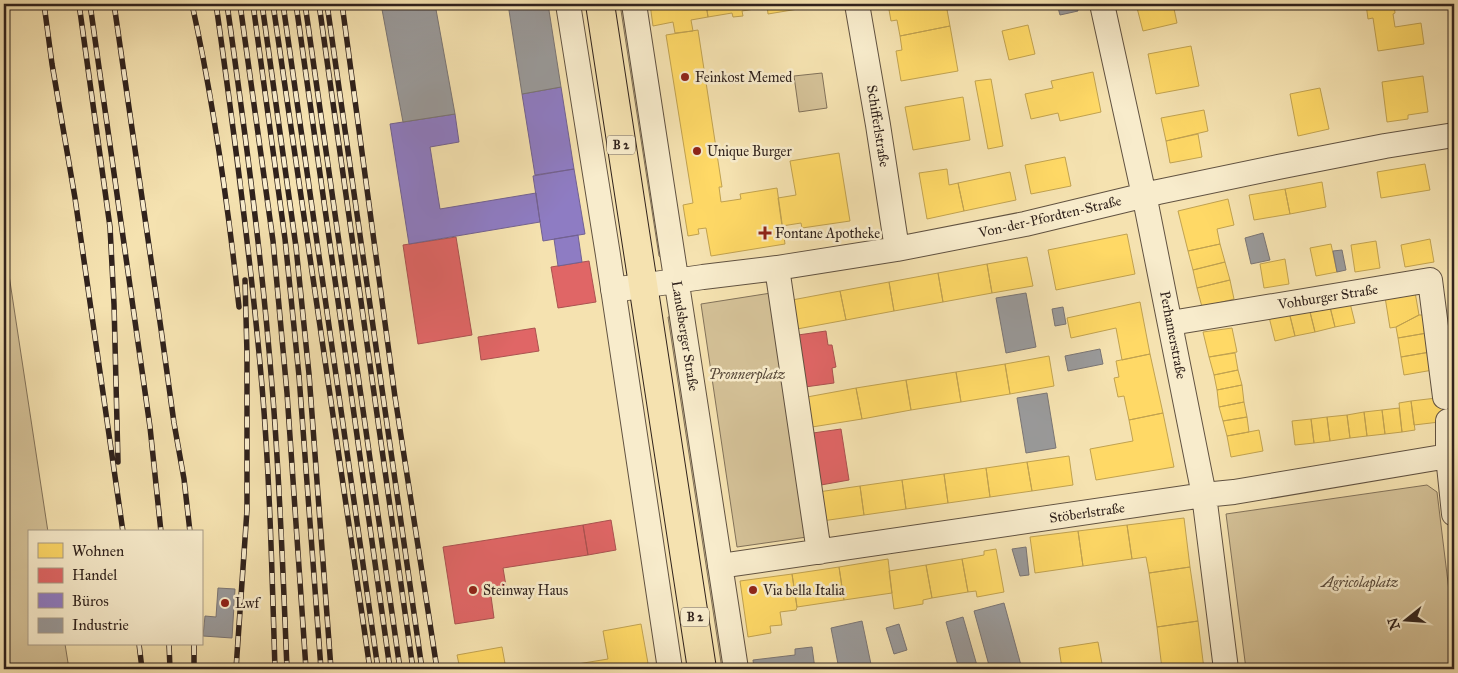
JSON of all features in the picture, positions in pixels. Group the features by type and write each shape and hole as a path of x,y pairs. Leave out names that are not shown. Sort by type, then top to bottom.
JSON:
{"main road":[{"name":"B 2","path":"600,4 702,669"}],"street":[{"path":"568,4 670,669"},
{"name":"Landsberger Straße","path":"634,4 736,669"},
{"name":"Schifferlstraße","path":"857,4 897,249"},
{"name":"Perhamerstraße","path":"1102,4 1171,323 1204,495 1226,669"},
{"name":"Von-der-Pfordten-Straße","path":"643,286 777,268 897,249 1025,224 1144,195 1375,148 1454,136"},
{"path":"777,268 819,552"},
{"name":"Vohburger Straße","path":"1171,323 1430,280 1446,335 1445,397"},
{"path":"613,290 643,286"},
{"path":"1448,421 1454,514"},
{"name":"Stöberlstraße","path":"720,566 1234,492 1451,456"}],"green space":[{"path":"620,4 625,4 661,258 659,256"},
{"path":"822,73 827,108 799,112 794,76"},
{"path":"4,242 48,530 28,530 28,646 65,646 69,669 4,669"},
{"name":"Pronnerplatz","path":"771,293 807,537 737,547 701,304"},
{"path":"673,316 727,669 722,669 668,317"},
{"name":"Agricolaplatz","path":"1427,485 1437,492 1454,632 1454,669 1246,669 1226,514"}],"building: Wohnen":[{"path":"650,4 706,4 708,17 691,20 693,31 675,33 673,22 653,26"},
{"path":"706,4 767,4 767,7 742,11 743,16 733,17 732,13 708,17"},
{"path":"767,4 815,4 816,6 768,14"},
{"path":"888,4 946,4 950,26 900,36 897,20 891,21"},
{"path":"1136,4 1173,4 1177,23 1143,31"},
{"path":"1366,4 1394,4 1395,27 1421,23 1424,44 1378,51 1373,18 1368,19"},
{"path":"1028,25 1035,54 1009,60 1002,31"},
{"path":"950,26 958,71 901,81 896,51 902,50 900,36"},
{"path":"698,30 722,187 719,187 721,202 741,199 740,194 777,188 785,244 711,256 706,228 698,229 699,234 688,236 683,205 693,203 666,35"},
{"path":"1191,46 1199,86 1156,94 1148,54"},
{"path":"1093,72 1101,112 1060,121 1058,113 1031,119 1025,94 1053,88 1051,81"},
{"path":"1454,75 1454,111 1452,112 1449,76"},
{"path":"1423,76 1428,112 1408,115 1408,119 1387,122 1382,82"},
{"path":"991,79 1003,146 988,149 975,81"},
{"path":"1320,88 1329,129 1298,136 1290,94"},
{"path":"963,97 970,140 913,150 905,107"},
{"path":"1204,110 1208,131 1166,141 1161,118"},
{"path":"1198,134 1202,157 1170,163 1166,141"},
{"path":"839,153 850,221 802,228 801,223 782,226 778,198 796,195 790,161"},
{"path":"1065,157 1071,186 1031,194 1025,165"},
{"path":"1425,164 1430,190 1381,198 1377,172"},
{"path":"947,169 949,185 958,183 964,211 927,219 919,173"},
{"path":"1010,172 1016,200 964,211 958,183"},
{"path":"1322,182 1326,207 1290,214 1285,189"},
{"path":"1285,189 1290,214 1254,220 1249,195"},
{"path":"1228,199 1234,225 1217,229 1220,244 1188,251 1178,211"},
{"path":"1127,234 1135,274 1056,290 1048,250"},
{"path":"1430,239 1434,262 1405,267 1401,245"},
{"path":"1376,241 1380,268 1355,272 1351,245"},
{"path":"1220,244 1225,262 1193,270 1188,251"},
{"path":"1331,244 1337,272 1316,276 1310,248"},
{"path":"1027,257 1033,286 992,293 987,264"},
{"path":"1285,259 1289,284 1264,288 1260,264"},
{"path":"1225,262 1230,280 1197,288 1193,270"},
{"path":"987,264 992,293 943,302 938,273"},
{"path":"938,273 943,302 894,311 889,282"},
{"path":"1230,280 1234,299 1202,307 1197,288"},
{"path":"889,282 894,311 846,320 840,291"},
{"path":"840,291 846,320 797,329 792,300"},
{"path":"1415,292 1419,315 1396,327 1390,328 1385,297"},
{"path":"1349,299 1355,323 1335,327 1329,303"},
{"path":"1140,302 1150,354 1122,360 1116,328 1071,338 1067,318"},
{"path":"1329,303 1335,327 1315,332 1309,308"},
{"path":"1309,308 1315,332 1295,336 1289,312"},
{"path":"1289,312 1295,336 1275,341 1269,317"},
{"path":"1419,315 1424,315 1427,333 1398,338 1396,327"},
{"path":"1232,328 1237,352 1209,357 1203,332"},
{"path":"1427,333 1430,352 1401,357 1398,338"},
{"path":"1430,352 1433,370 1404,375 1401,357"},
{"path":"1235,353 1238,370 1214,375 1209,357"},
{"path":"1150,354 1163,413 1129,420 1124,396 1118,397 1114,378 1119,377 1116,361"},
{"path":"1049,356 1054,386 1010,394 1005,364"},
{"path":"1005,364 1010,394 961,402 956,372"},
{"path":"1238,370 1242,385 1217,390 1214,375"},
{"path":"956,372 961,402 911,410 906,380"},
{"path":"906,380 911,410 862,419 856,388"},
{"path":"1242,385 1244,402 1219,407 1217,390"},
{"path":"856,388 862,419 812,427 807,397"},
{"path":"1445,397 1448,421 1414,425 1411,401"},
{"path":"1411,401 1415,430 1402,432 1399,403"},
{"path":"1244,402 1247,417 1223,421 1219,407"},
{"path":"1399,408 1402,432 1385,434 1382,410"},
{"path":"1382,410 1385,434 1367,436 1364,412"},
{"path":"1364,412 1367,436 1350,438 1347,415"},
{"path":"1163,413 1174,467 1096,480 1090,449 1133,441 1129,420"},
{"path":"1347,415 1350,438 1330,441 1327,417"},
{"path":"1247,417 1249,432 1227,436 1223,421"},
{"path":"1327,417 1330,441 1314,443 1311,419"},
{"path":"1311,419 1314,443 1295,445 1292,421"},
{"path":"1259,430 1263,451 1231,457 1227,436"},
{"path":"1069,456 1073,485 1032,491 1027,462"},
{"path":"1027,462 1032,491 990,497 986,468"},
{"path":"986,468 990,497 948,503 944,474"},
{"path":"944,474 948,503 906,509 902,480"},
{"path":"902,480 906,509 864,515 860,486"},
{"path":"860,486 864,515 822,521 818,492"},
{"path":"1184,518 1190,567 1149,573 1146,557 1132,559 1127,525"},
{"path":"1127,525 1132,559 1083,566 1078,531"},
{"path":"1078,531 1083,566 1035,573 1030,537"},
{"path":"996,549 1004,592 977,597 976,591 968,592 962,559 984,555 984,551"},
{"path":"888,559 892,593 844,600 839,567"},
{"path":"962,559 968,592 932,598 926,565"},
{"path":"926,565 932,598 923,600 923,604 894,609 889,571"},
{"path":"839,567 844,600 797,607 792,574"},
{"path":"1190,567 1198,621 1157,627 1149,573"},
{"path":"792,574 796,610 780,612 782,625 770,626 771,633 748,637 740,581"},
{"path":"1198,621 1204,669 1162,669 1157,627"},
{"path":"641,624 649,669 547,669 608,659 603,631"},
{"path":"1098,642 1103,669 1062,669 1059,648"},
{"path":"502,647 506,669 460,669 457,655"}],"building: Handel":[{"path":"456,237 472,335 418,344 403,245"},
{"path":"589,261 596,302 558,308 551,267"},
{"path":"535,328 539,351 481,360 478,337"},
{"path":"826,331 828,345 832,345 836,367 832,368 834,383 805,387 798,335"},
{"path":"841,429 849,480 821,485 813,433"},
{"path":"611,520 616,550 588,555 583,525"},
{"path":"583,525 588,555 503,568 506,586 490,589 494,618 455,624 443,547"}],"building: Büros":[{"path":"561,87 574,169 535,175 522,94"},
{"path":"455,114 459,142 430,147 440,209 536,193 540,222 409,244 390,124"},
{"path":"574,169 585,234 543,241 533,176"},
{"path":"578,235 582,262 558,266 554,239"}],"building: Industrie":[{"path":"381,4 435,4 455,114 403,122"},
{"path":"508,4 548,4 561,87 522,94"},
{"path":"1057,4 1076,4 1078,11 1060,15"},
{"path":"1263,233 1270,260 1251,264 1245,238"},
{"path":"1342,250 1346,270 1337,272 1333,251"},
{"path":"1026,293 1036,347 1006,353 996,298"},
{"path":"1063,307 1066,324 1055,326 1052,309"},
{"path":"1100,349 1103,364 1068,371 1065,356"},
{"path":"1047,393 1056,448 1026,453 1017,398"},
{"path":"1026,547 1029,575 1020,576 1012,549"},
{"name":"Lwf","path":"218,588 235,589 232,638 203,636 205,616 216,617"},
{"path":"1004,603 1022,669 990,669 974,611"},
{"path":"963,617 978,669 959,669 946,622"},
{"path":"862,621 872,669 839,669 831,628"},
{"path":"899,624 907,650 894,654 886,628"},
{"path":"812,647 815,669 754,669 753,660 795,655 795,649"}],"railway":[{"path":"44,4 52,64 75,198 123,530"},
{"path":"79,4 110,227 118,462"},
{"path":"90,4 150,427 161,530"},
{"path":"114,4 174,423 184,479 190,530"},
{"path":"192,4 220,155 239,307"},
{"path":"216,4 242,195 262,386 269,492 275,669"},
{"path":"227,4 252,195 268,338 275,421 287,669"},
{"path":"240,4 273,241 287,393 306,669"},
{"path":"253,4 285,239 299,376 321,669"},
{"path":"262,4 296,247 309,374 331,669"},
{"path":"273,4 370,669"},
{"path":"283,4 378,669"},
{"path":"296,4 390,669"},
{"path":"305,4 400,669"},
{"path":"319,4 413,669"},
{"path":"327,4 422,669"},
{"path":"342,4 395,397 437,669"},
{"path":"236,669 247,510 245,280"},
{"path":"139,646 142,669"},
{"path":"169,646 170,669"},
{"path":"194,646 194,669"}],"place":[{"name":"Feinkost Memed","path":"685,77"},
{"name":"Unique Burger","path":"697,151"},
{"name":"Fontane Apotheke","path":"765,233"},
{"name":"Steinway Haus","path":"473,590"},
{"name":"Via bella Italia","path":"753,590"},
{"name":"Lwf","path":"225,603"}]}
